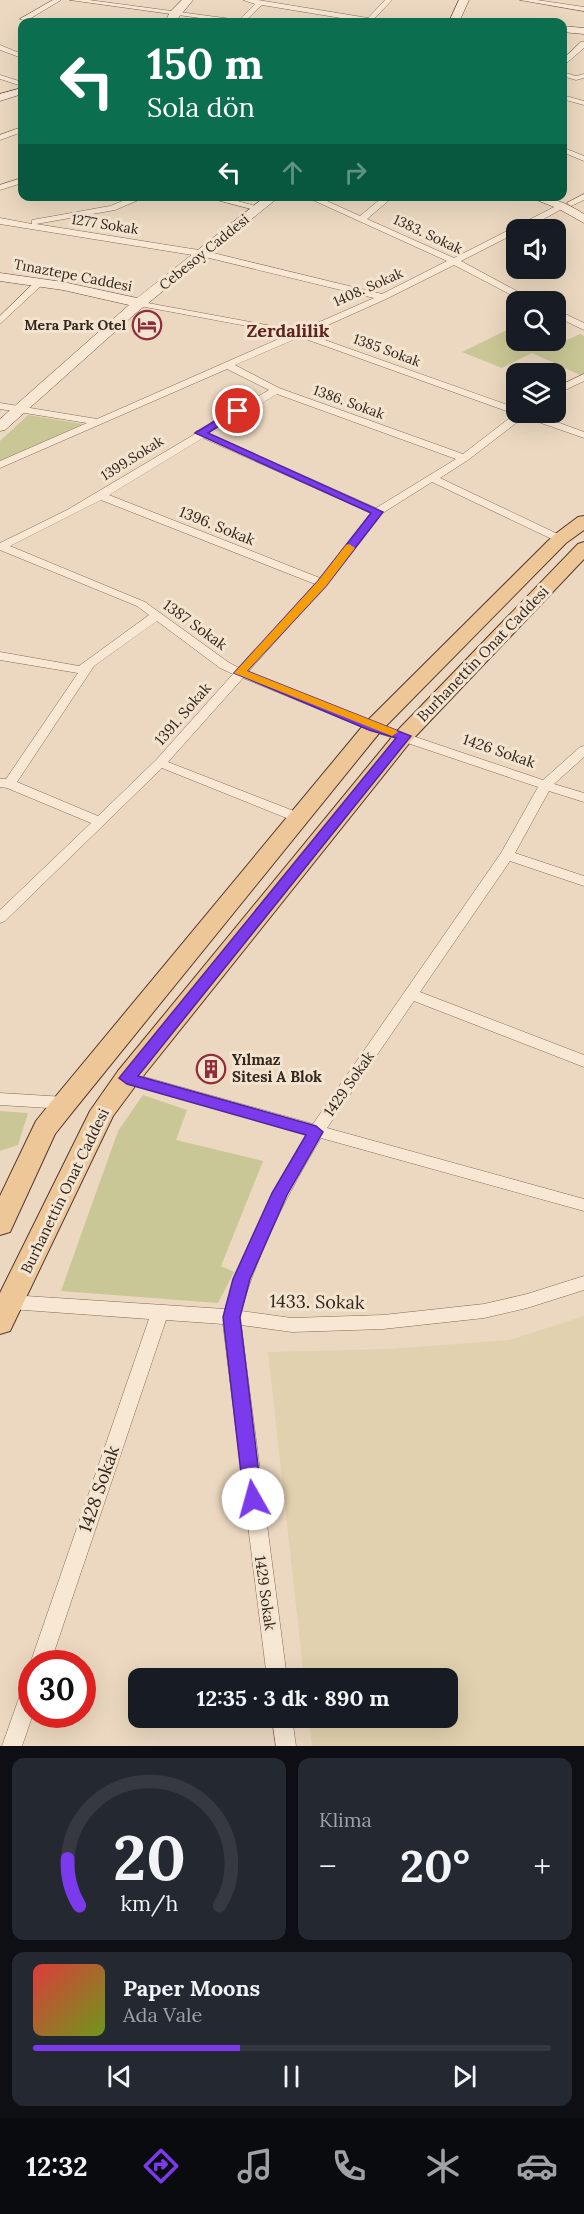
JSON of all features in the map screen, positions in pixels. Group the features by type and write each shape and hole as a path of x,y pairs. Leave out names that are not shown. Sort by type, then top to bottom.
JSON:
{"main road":[{"path":"172,18 189,0"},
{"path":"456,18 464,0"},
{"path":"567,29 584,31"},
{"path":"0,98 18,92"},
{"name":"Cebesoy Caddesi","path":"0,427 140,303 206,254 268,201"},
{"path":"552,201 584,210"},
{"path":"559,201 584,219"},
{"name":"Tınaztepe Caddesi","path":"0,277 140,303"},
{"name":"Burhanettin Onat Caddesi","path":"0,1224 45,1128 373,727 560,539 584,521"},
{"name":"Burhanettin Onat Caddesi","path":"5,1312 103,1111 127,1078 404,736 584,548"}],"street":[{"path":"26,18 58,0"},
{"path":"73,0 172,18"},
{"path":"246,0 348,18"},
{"path":"374,18 389,0"},
{"path":"523,0 584,9"},
{"path":"245,18 261,3"},
{"path":"567,60 584,44"},
{"path":"2,49 18,55"},
{"path":"567,75 576,78 584,76"},
{"path":"0,76 18,83"},
{"path":"567,98 584,103"},
{"path":"0,138 18,131"},
{"path":"567,151 584,159"},
{"path":"0,188 18,181"},
{"name":"1408. Sokak","path":"539,219 584,197"},
{"path":"18,224 64,218 112,208 131,201"},
{"path":"228,201 259,208"},
{"name":"1383. Sokak","path":"320,201 454,261 512,291"},
{"path":"362,219 384,201"},
{"name":"1277 Sokak","path":"0,221 206,254 383,297"},
{"name":"1408. Sokak","path":"0,465 383,297 506,235"},
{"path":"0,321 39,283"},
{"name":"1385 Sokak","path":"140,303 297,333 506,407"},
{"path":"566,318 584,327"},
{"name":"1386. Sokak","path":"227,365 276,390 464,458"},
{"path":"566,386 584,377"},
{"name":"1399.Sokak","path":"1,547 101,496 200,433 276,390"},
{"path":"0,406 97,422"},
{"name":"1391. Sokak","path":"2,914 160,763 322,584 377,512 464,458 507,423"},
{"name":"1385 Sokak","path":"551,423 584,435"},
{"path":"200,433 377,512"},
{"path":"432,478 560,539"},
{"name":"1396. Sokak","path":"101,496 322,584"},
{"name":"1387 Sokak","path":"1,547 141,604 240,673 373,727"},
{"path":"0,656 81,670 156,616"},
{"path":"89,665 5,784 99,821"},
{"name":"1426 Sokak","path":"373,727 584,798"},
{"name":"1429 Sokak","path":"276,1668 231,1317 242,1279 280,1193 316,1132 507,855 546,784 584,750"},
{"path":"160,763 299,818"},
{"path":"507,855 584,881"},
{"path":"411,994 584,1061"},
{"path":"127,1078 584,1205"},
{"path":"0,1099 65,1103"},
{"name":"1433. Sokak","path":"5,1312 231,1317 292,1325 383,1322 484,1311 527,1301 584,1283"},
{"name":"1428 Sokak","path":"45,1650 159,1314"},
{"path":"12,1746 18,1728"},
{"path":"283,1728 286,1746"}],"shaded area":[{"path":"506,330 506,351 566,351 566,340 580,334 584,336 584,373 580,375 566,369 566,363 554,363 532,353 512,363 506,363 506,366 502,368 462,352"},
{"path":"28,415 83,424 0,462 0,441"},
{"path":"143,1095 187,1110 176,1140 263,1161 221,1266 234,1272 218,1303 61,1291 118,1131"},
{"path":"0,1111 28,1113 18,1145 0,1151"},
{"path":"584,1316 584,1746 312,1746 310,1728 458,1728 458,1668 303,1668 268,1352 388,1349 510,1340"}],"slow traffic":[{"path":"349,548 322,584 240,673 373,727 392,732"}],"place":[{"name":"Mera Park Otel","path":"147,325"},
{"name":"Yılmaz Sitesi A Blok","path":"211,1069"}],"district":[{"name":"Zerdalilik","path":"288,331"}],"route":[{"path":"238,411 200,433 377,512 322,584 240,673 373,727 404,736 127,1078 316,1132 280,1193 242,1279 231,1317 253,1499"}]}
